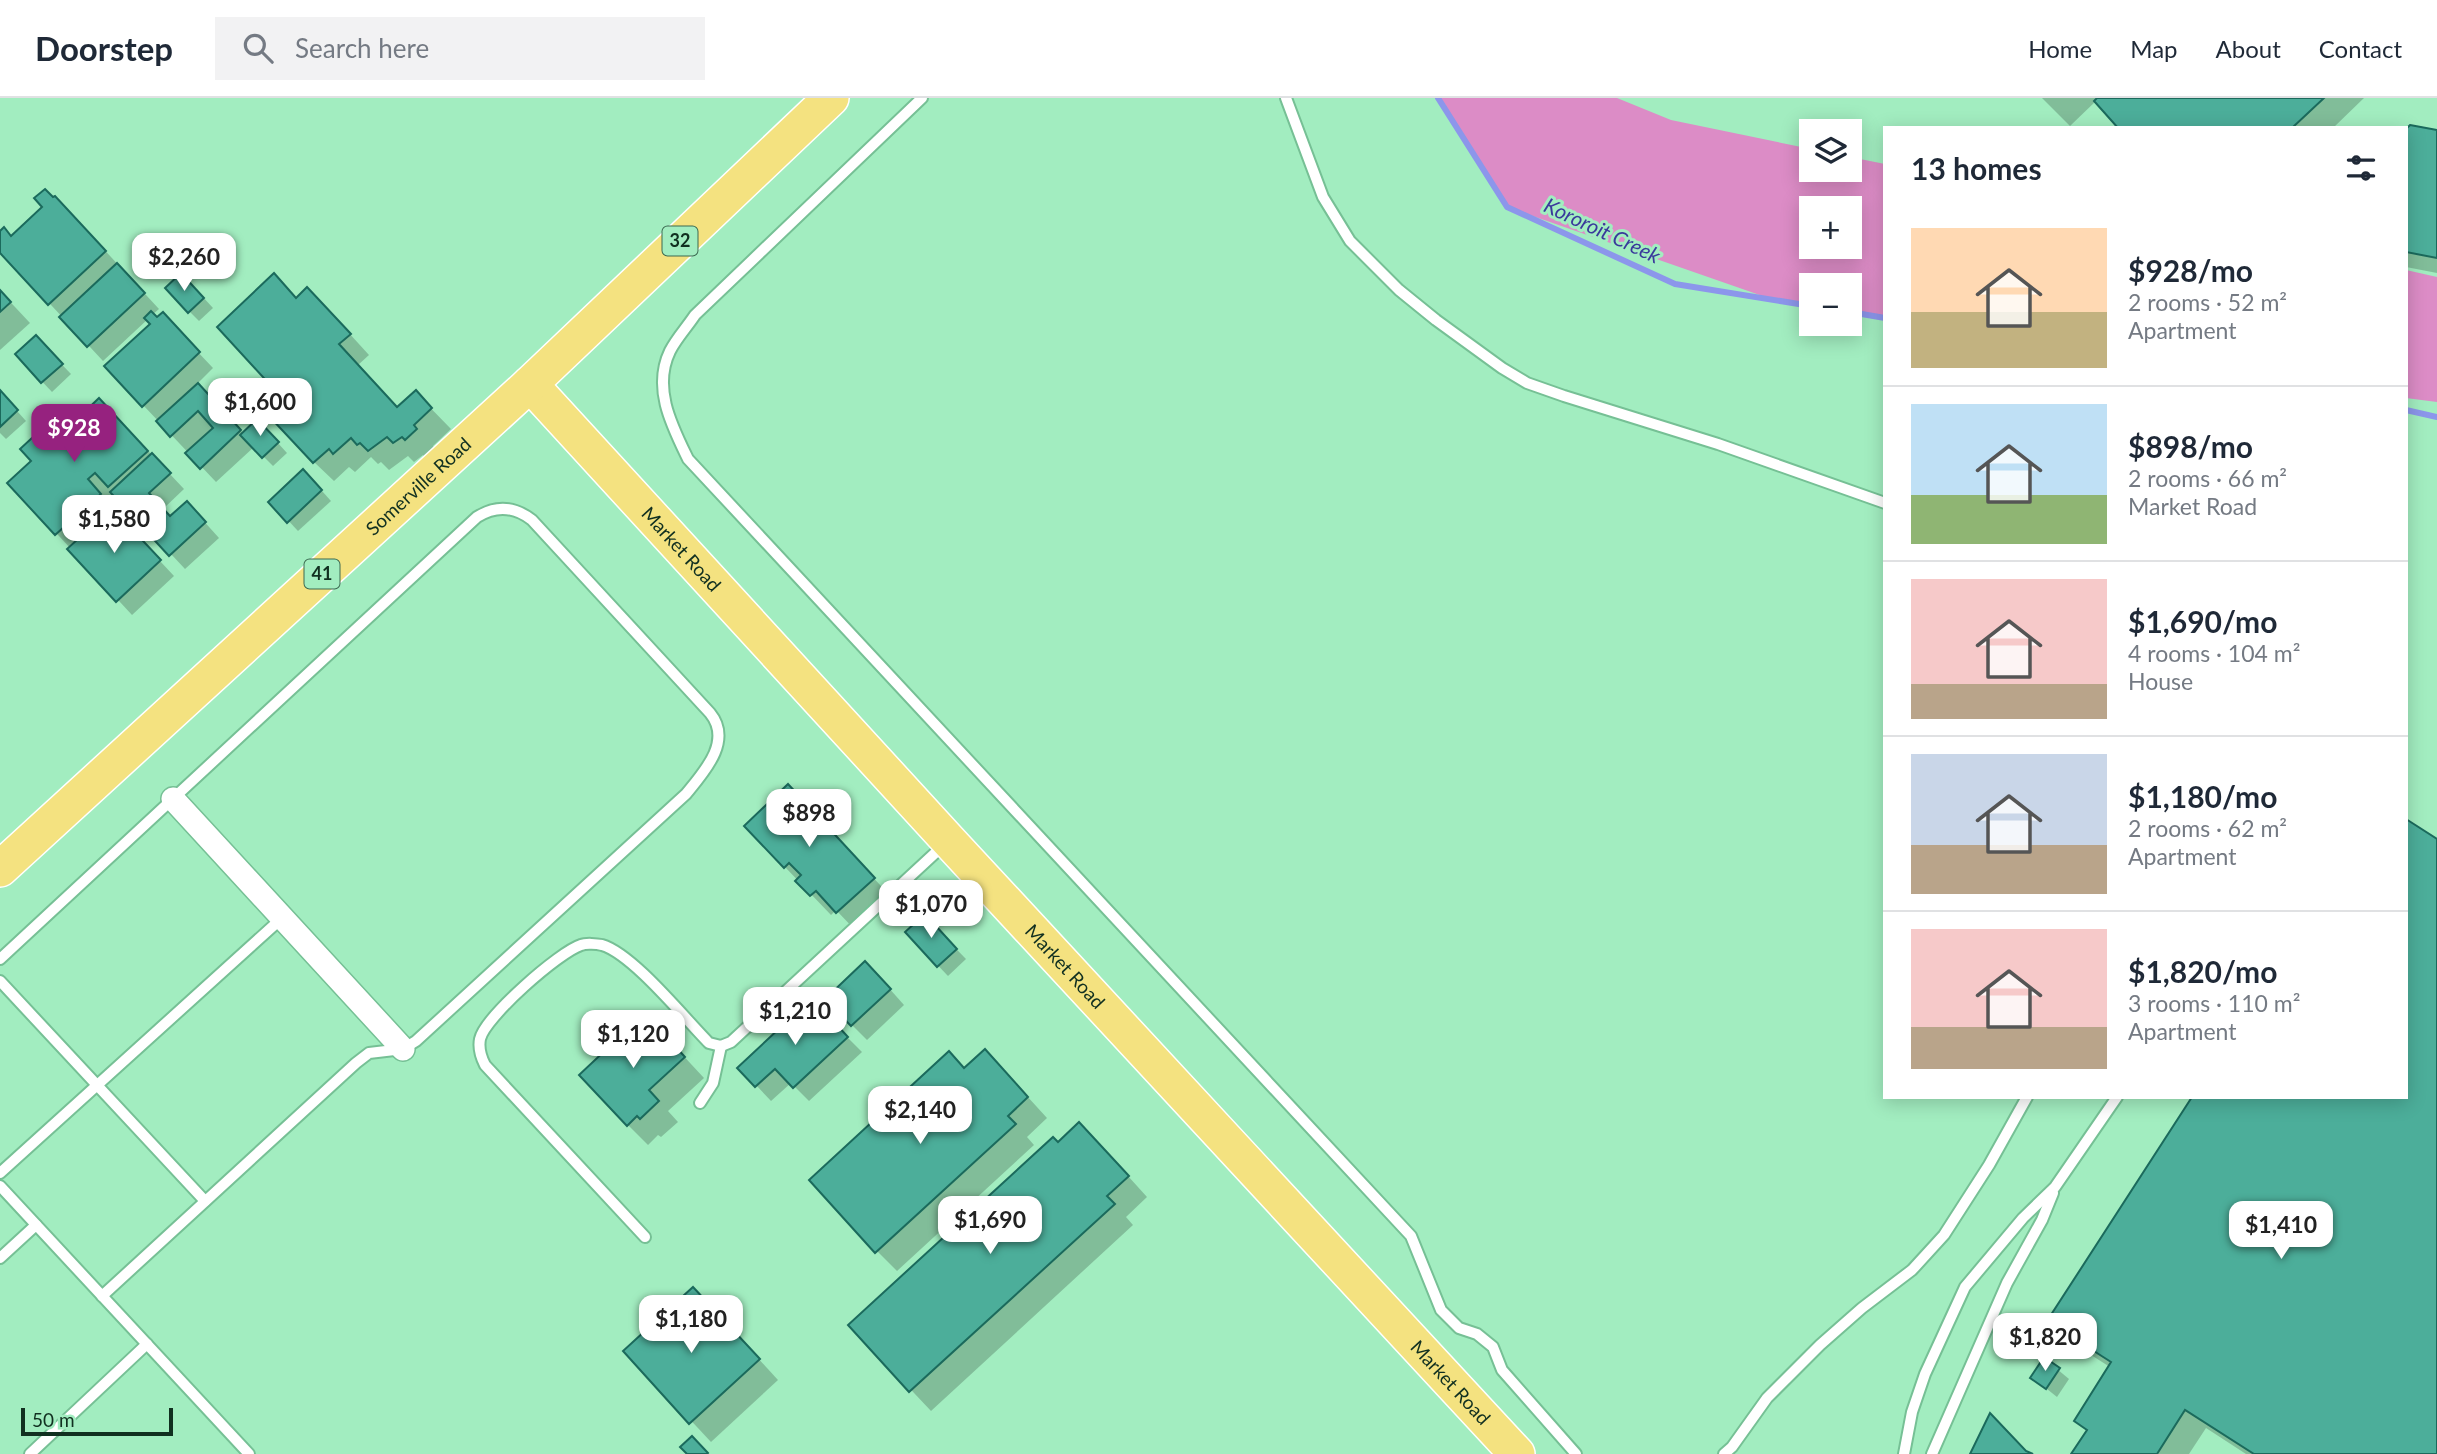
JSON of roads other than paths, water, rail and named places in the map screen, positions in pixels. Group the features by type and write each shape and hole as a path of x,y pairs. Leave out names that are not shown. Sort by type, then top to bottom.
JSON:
{"main road":[{"name":"Somerville Road","path":"0,869 530,384 831,98"},
{"name":"Market Road","path":"530,384 948,841 1517,1454"}],"street":[{"path":"173,799 402,1049"}],"lane":[{"path":"922,98 695,315 670,352 662,378 668,416 688,460 1411,1236 1441,1310 1459,1328 1477,1335 1493,1347 1502,1370 1576,1454"},
{"path":"1286,98 1323,197 1350,241 1399,290 1480,353 1527,383 1718,444 1883,502"},
{"path":"0,959 467,526 490,509 514,509 532,520 716,720 718,746 708,767 686,794 416,1041 402,1049 369,1053 356,1063 102,1296"},
{"path":"645,1237 485,1065 480,1055 480,1038 495,1015 556,959 583,944 603,946 626,959 709,1043 721,1046 746,1030 948,841"},
{"path":"0,1173 282,918"},
{"path":"0,981 205,1201"},
{"path":"700,1103 713,1083 721,1046"},
{"path":"1724,1454 1767,1398 1820,1345 1912,1270 1944,1235 1989,1165 2026,1099"},
{"path":"1904,1454 1912,1412 1925,1374 1965,1287 2023,1218 2055,1187 2116,1099"},
{"path":"0,1185 249,1454"},
{"path":"1932,1454 2007,1283 2042,1220 2055,1187"},
{"path":"0,1258 36,1224"},
{"path":"30,1454 147,1344"}],"waterway":[{"name":"Kororoit Creek","path":"1438,98 1507,207 1675,284 1799,304"},
{"name":"Kororoit Creek","path":"1862,314 1883,318"},
{"name":"Kororoit Creek","path":"2408,410 2437,417"}]}
